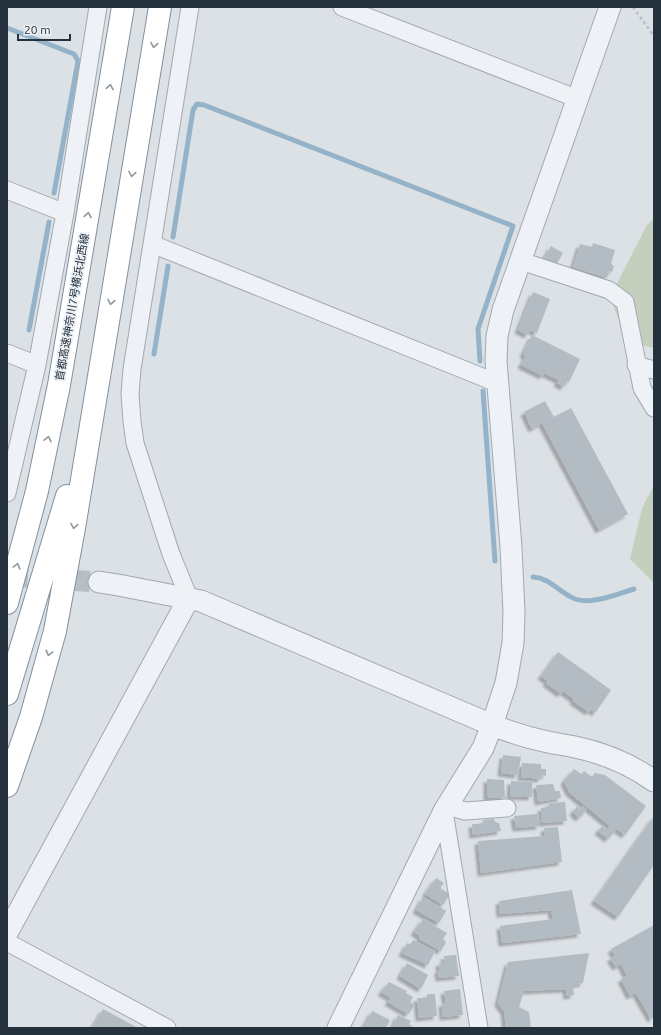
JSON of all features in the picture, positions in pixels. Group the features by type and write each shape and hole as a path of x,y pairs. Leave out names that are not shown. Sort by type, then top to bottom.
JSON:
{"highway":[{"name":"首都高速神奈川7号横浜北西線","path":"7,603 37,491 59,385 123,7"},
{"path":"7,786 31,717 55,631 74,528 160,7"},
{"path":"7,694 60,520 96,390"}],"street":[{"path":"7,493 37,365 65,213 98,7"},
{"path":"189,598 170,554 135,443 130,394 132,370 190,7"},
{"path":"342,7 578,99"},
{"path":"340,1027 446,808 483,748 506,683 513,643 514,613 511,547 497,383 496,336 503,310 610,7"},
{"path":"7,190 65,213"},
{"path":"152,244 497,383"},
{"path":"521,260 609,290 625,302 636,365 642,388 654,408"},
{"path":"7,353 37,365"},
{"path":"636,365 654,370"},
{"path":"99,582 201,601 492,725 549,743 576,747 607,756 639,770 654,781"},
{"path":"7,933 189,598"},
{"path":"446,808 465,811 507,808"},
{"path":"446,808 479,1028"},
{"path":"7,942 167,1028"}],"path":[{"path":"633,7 654,36"}],"green space":[{"path":"654,218 654,348 627,342 610,297 647,225"},
{"path":"654,485 654,583 630,559 642,508"}],"building":[{"path":"593,243 615,250 611,264 614,266 612,272 609,271 607,278 573,267 580,244 592,247"},
{"path":"551,246 563,253 555,267 543,260"},
{"path":"533,292 550,299 537,333 530,330 528,335 518,330"},
{"path":"532,335 580,359 569,382 567,381 564,387 557,383 559,380 544,373 543,376 521,365 526,356 523,354"},
{"path":"545,401 554,417 571,408 628,514 599,530 542,423 532,429 524,412"},
{"path":"558,652 611,690 595,713 591,709 589,712 573,701 574,699 563,691 561,694 546,683 548,681 541,676"},
{"path":"503,755 521,757 518,775 501,773"},
{"path":"522,763 541,764 541,769 546,769 546,776 542,775 541,779 521,777"},
{"path":"574,769 581,774 584,771 592,777 595,773 605,775 646,806 625,835 617,829 608,839 598,831 602,826 607,830 610,826 569,792 564,781"},
{"path":"487,779 504,780 505,798 487,797"},
{"path":"511,781 532,782 532,797 510,796"},
{"path":"553,784 555,791 560,791 561,798 538,802 536,785"},
{"path":"565,802 567,821 542,823 541,808 549,807 549,803"},
{"path":"577,806 580,809 583,806 587,810 579,818 573,812"},
{"path":"538,814 540,826 516,828 514,816"},
{"path":"654,816 654,865 618,917 594,901"},
{"path":"494,819 495,822 499,823 501,831 473,835 472,824 483,824 483,820"},
{"path":"558,827 562,862 481,873 478,841 545,836 544,828"},
{"path":"436,878 444,883 440,888 450,894 443,905 425,894"},
{"path":"572,890 581,934 502,943 500,926 553,919 551,910 500,914 499,901"},
{"path":"423,897 446,911 439,923 416,910"},
{"path":"423,919 447,933 443,939 446,942 441,951 419,939 420,936 414,932"},
{"path":"654,925 654,1017 651,1019 636,993 630,996 621,979 627,976 621,964 616,967 610,958 615,956 611,949"},
{"path":"413,940 435,951 428,965 402,953 407,943 410,945"},
{"path":"589,953 583,983 573,985 574,995 567,996 566,989 524,991 519,1007 529,1012 531,1028 506,1028 504,1011 498,1003 508,962"},
{"path":"456,955 459,976 439,978 439,963 445,962 444,956"},
{"path":"407,963 428,975 421,989 400,976"},
{"path":"389,982 407,991 406,993 413,997 410,1002 415,1005 408,1014 388,1002 391,998 381,992"},
{"path":"460,989 463,1015 443,1017 442,1003 446,1003 444,991"},
{"path":"427,994 435,994 437,1016 419,1018 417,998 427,998"},
{"path":"103,1009 138,1028 92,1028"},
{"path":"372,1011 390,1020 386,1028 363,1028"},
{"path":"398,1015 411,1021 409,1024 414,1028 392,1028"}],"waterway":[{"path":"7,28 74,54 78,61 54,193"},
{"path":"173,237 193,110 197,104 204,105 513,226 478,329 480,361"},
{"path":"29,330 49,222"},
{"path":"154,354 168,266"},
{"path":"483,391 495,561"},
{"path":"533,577 548,582 571,597 585,601 602,599 634,589"}],"tunnel":[{"path":"7,576 99,582"}]}
